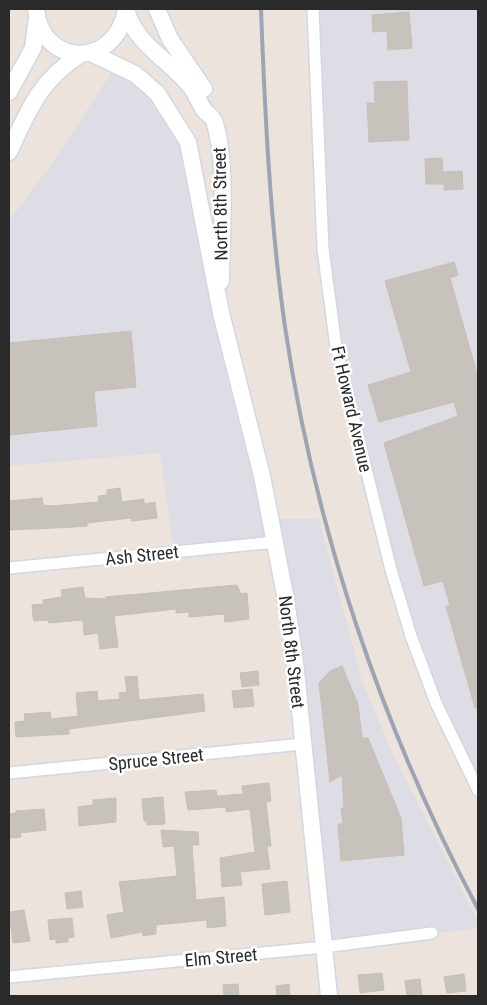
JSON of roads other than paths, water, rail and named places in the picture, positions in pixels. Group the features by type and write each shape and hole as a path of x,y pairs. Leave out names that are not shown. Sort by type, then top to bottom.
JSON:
{"main road":[{"path":"9,152 38,93 54,73 86,53 105,47 116,37 124,24 126,9"},
{"name":"North 8th Street","path":"126,9 129,21 148,46 192,88 205,112 213,119 222,164 221,313"},
{"path":"156,9 170,40 200,80 213,106 213,119"},
{"path":"9,92 33,48 37,13"},
{"name":"North 8th Street","path":"37,13 43,32 52,44 66,51 86,53 135,74 157,93 188,142 221,313 262,476 276,542 295,662 329,996"}],"street":[{"name":"Ft Howard Avenue","path":"313,9 323,249 336,347 391,570 412,636 436,703 478,790"},
{"name":"Ash Street","path":"9,568 276,542"},
{"name":"Spruce Street","path":"9,773 303,744"},
{"name":"Elm Street","path":"9,977 324,947 432,933"}],"railway":[{"path":"261,9 264,89 275,248 285,327 298,403 314,478 334,553 383,699 443,840 478,909"}]}
